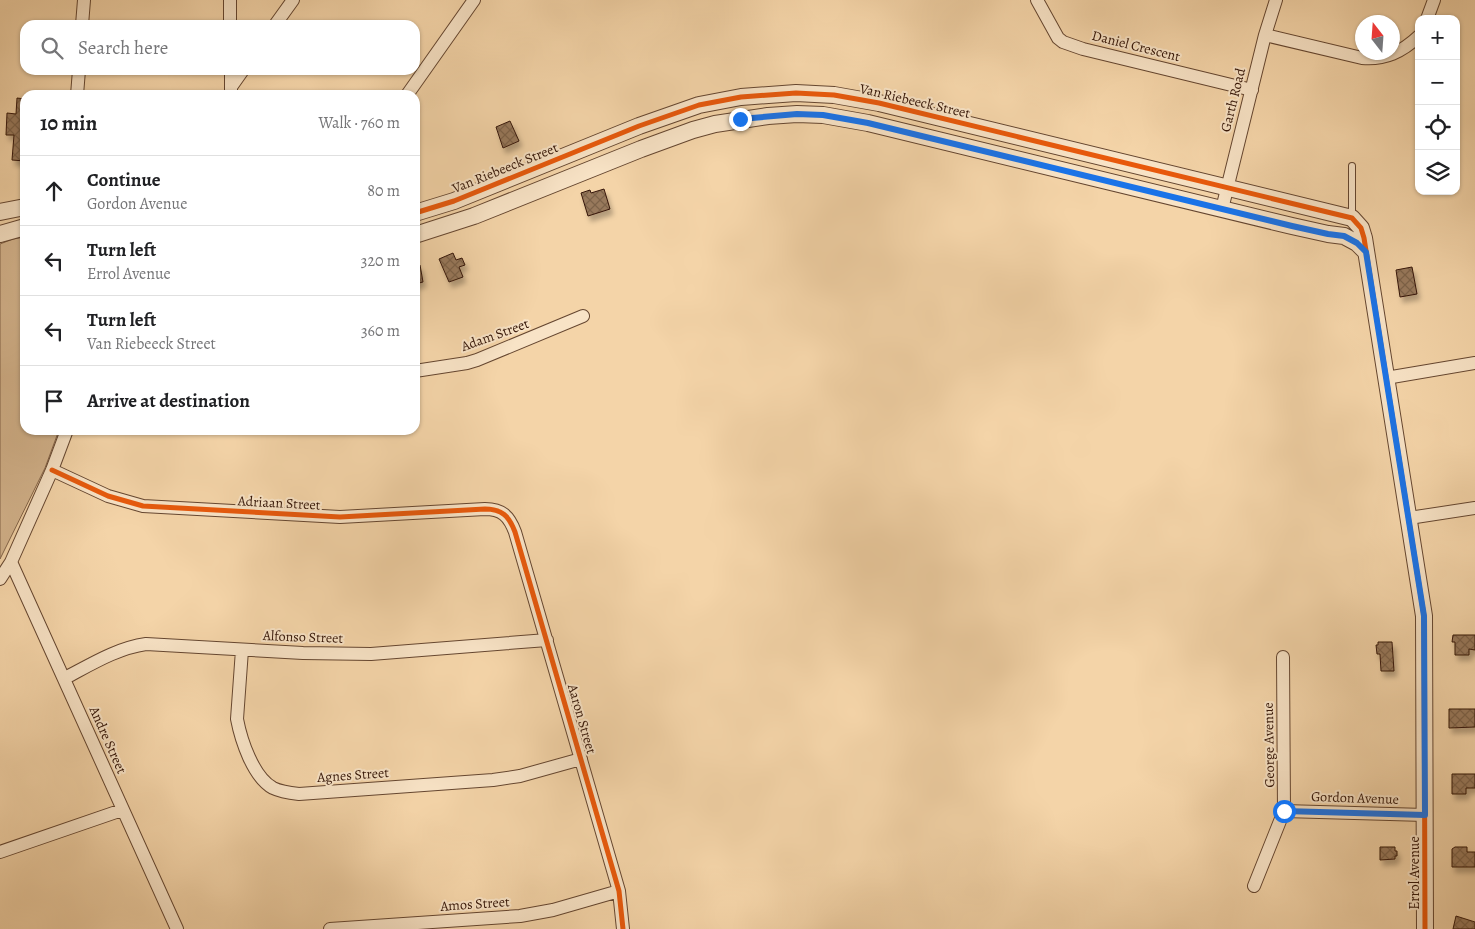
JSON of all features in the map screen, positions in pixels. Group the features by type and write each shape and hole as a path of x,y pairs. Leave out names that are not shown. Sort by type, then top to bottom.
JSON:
{"street":[{"path":"82,20 84,0"},
{"path":"230,0 230,20"},
{"path":"279,20 293,0"},
{"path":"411,90 474,0"},
{"name":"Daniel Crescent","path":"1037,0 1058,38 1063,42 1252,90"},
{"name":"Garth Road","path":"1222,209 1265,35 1276,0"},
{"path":"1428,15 1434,0"},
{"path":"1265,35 1362,58 1382,58 1398,52 1415,39"},
{"path":"77,90 79,75"},
{"path":"231,75 231,90"},
{"path":"232,90 240,75"},
{"path":"796,93 797,114"},
{"name":"Van Riebeeck Street","path":"420,211 454,201 688,108 741,97 796,93 834,95 879,103 1352,218"},
{"path":"420,233 474,216 693,130 740,119 797,114 823,115 868,123 1222,209 1328,234 1344,236 1357,243 1366,252"},
{"path":"0,212 20,208"},
{"path":"1352,218 1361,228 1366,252"},
{"path":"0,234 20,229"},
{"name":"Errol Avenue","path":"1366,252 1424,616 1425,929"},
{"name":"Adam Street","path":"420,370 477,360 583,316"},
{"path":"1386,378 1475,363"},
{"path":"0,579 11,562 52,470 65,435"},
{"name":"Adriaan Street","path":"52,470 108,496 143,506 340,517 491,509 502,512 509,517"},
{"path":"1409,518 1475,508"},
{"name":"Aaron Street","path":"509,517 547,640 619,890 623,929"},
{"name":"Andre Street","path":"11,562 177,929"},
{"name":"Alfonso Street","path":"64,678 94,662 137,645 146,644 242,650 371,654 547,640"},
{"name":"Agnes Street","path":"242,650 237,719 240,730 249,754 260,774 271,787 281,791 299,794 501,779 520,776 581,759"},
{"name":"George Avenue","path":"1254,886 1284,811 1283,657"},
{"path":"0,852 122,810"},
{"name":"Gordon Avenue","path":"1284,811 1425,815"},
{"name":"Amos Street","path":"330,929 520,916 553,910 619,890"}],"lane":[{"path":"1352,166 1352,218"}],"shaded area":[{"path":"20,238 20,435 57,435 45,468 0,559 0,244"}],"building":[{"path":"17,98 20,98 20,161 12,160 14,135 6,135 7,113 16,114"},
{"path":"510,121 519,141 503,148 496,127"},
{"path":"604,189 610,209 588,216 581,193 590,190 591,193"},
{"path":"453,253 456,260 462,258 465,265 459,267 463,277 449,282 439,259"},
{"path":"420,265 423,282 420,283"},
{"path":"1412,267 1417,294 1400,297 1396,270"},
{"path":"1453,635 1475,635 1475,650 1469,649 1469,655 1455,655 1455,642 1452,642"},
{"path":"1378,642 1392,642 1394,671 1381,671 1380,654 1377,654 1376,645 1378,645"},
{"path":"1449,709 1475,709 1475,727 1449,728"},
{"path":"1452,774 1475,774 1475,788 1466,788 1466,794 1452,794"},
{"path":"1380,847 1395,847 1397,856 1395,856 1395,859 1380,860"},
{"path":"1455,847 1467,847 1467,852 1475,852 1475,867 1452,867 1452,849"},
{"path":"1456,916 1475,922 1475,929 1453,929"}],"cycle path":[{"path":"420,211 454,201 639,126 699,105 741,97 796,93 834,95 879,103 1352,218 1361,228 1364,238 1424,616 1425,929"},
{"path":"52,470 108,496 143,506 340,517 485,509 496,510 504,514 515,532 619,891 623,929"}],"route":[{"path":"740,119 797,114 823,115 868,123 1292,226 1344,236 1357,243 1366,252 1414,557 1422,596 1425,653 1425,815 1284,811"}]}
